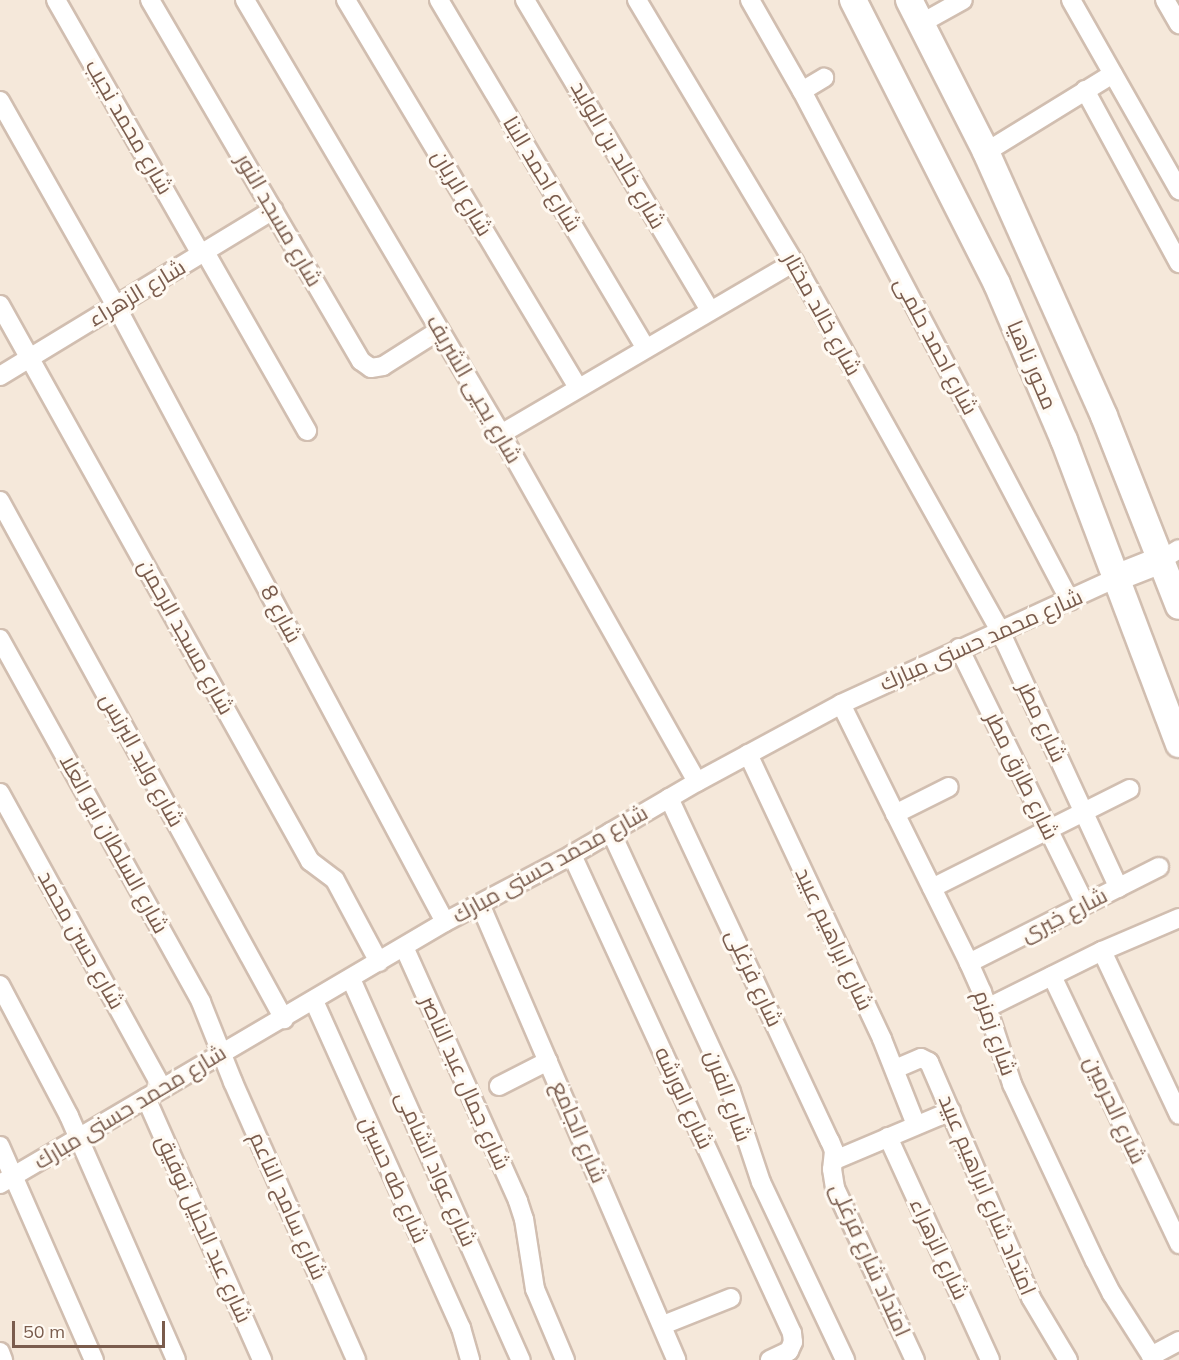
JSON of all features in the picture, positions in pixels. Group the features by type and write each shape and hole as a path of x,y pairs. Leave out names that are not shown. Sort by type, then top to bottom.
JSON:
{"main road":[{"name":"محور ناهيا","path":"853,0 997,284 1064,440 1118,577 1179,744"},
{"name":"محور ناهيا","path":"909,0 986,152 1104,416 1170,555 1179,606"},
{"path":"1118,577 1170,555"}],"street":[{"name":"شارع محمد نجيب","path":"56,0 307,431"},
{"name":"شارع مسجد النور","path":"150,0 365,365 371,368 383,366 440,330"},
{"name":"شارع يحيى الشريف","path":"245,0 501,434 697,782"},
{"name":"شارع الريان","path":"346,0 578,387"},
{"name":"شارع احمد البنا","path":"439,0 645,347"},
{"name":"شارع خالد بن الوليد","path":"525,0 710,310"},
{"name":"شارع خالد مختار","path":"637,0 794,262 1000,631"},
{"path":"750,0 802,91 824,78"},
{"path":"920,24 963,0"},
{"path":"1071,0 1179,190"},
{"path":"1165,0 1179,24"},
{"path":"986,152 1113,74"},
{"path":"1085,90 1179,263"},
{"name":"شارع احمد حلمى","path":"802,91 1070,601"},
{"name":"شارع 8","path":"0,101 116,306 445,922"},
{"name":"شارع الزهراء","path":"0,376 273,210"},
{"path":"501,434 645,347 794,262"},
{"name":"شارع مسجد الرحمن","path":"0,305 310,861 335,880 379,962"},
{"name":"شارع وليد البرنس","path":"0,501 284,1019"},
{"name":"شارع محمد حسنى مبارك","path":"7,1180 220,1053 284,1019 445,922 572,855 747,754 841,704 959,648 1070,601 1118,577"},
{"name":"شارع مطر","path":"1000,631 1119,888"},
{"name":"شارع السلطان ابو العلا","path":"0,639 201,1002 220,1053"},
{"name":"شارع طارق مطر","path":"959,648 1085,904"},
{"name":"شارع زمزم","path":"841,704 969,963 987,1008 1012,1084 1080,1230 1112,1294 1153,1358"},
{"name":"شارع ابراهيم عبيد","path":"747,754 895,1069 916,1125"},
{"path":"895,814 949,788"},
{"path":"932,888 1130,789"},
{"name":"شارع حسن محمد","path":"0,793 162,1088"},
{"name":"شارع فرغلى","path":"669,798 831,1141 835,1160"},
{"name":"شارع الفرن","path":"611,831 731,1092 761,1182 845,1360"},
{"name":"شارع الورشه","path":"572,855 792,1333 793,1342 789,1351 770,1360"},
{"name":"شارع خيرى","path":"969,963 1160,867"},
{"name":"شارع الجامع","path":"480,904 663,1325 676,1360"},
{"path":"987,1008 1102,951 1179,918"},
{"name":"شارع جمال عبد الناصر","path":"404,947 524,1220 535,1289 565,1360"},
{"path":"1102,951 1179,1115"},
{"name":"شارع الحرمين","path":"1052,976 1179,1245"},
{"name":"شارع عواد الشامى","path":"351,979 520,1360"},
{"path":"0,985 57,1091 176,1360"},
{"name":"شارع طه حسين","path":"314,1001 461,1328 470,1360"},
{"name":"شارع سامح الناعم","path":"220,1053 357,1360"},
{"name":"امتداد شارع ابراهيم عبيد","path":"895,1069 921,1058 927,1059 1031,1298 1068,1360"},
{"path":"499,1086 548,1061"},
{"name":"شارع عبد الجليل توفيق","path":"146,1098 262,1360"},
{"path":"835,1160 951,1111"},
{"name":"شارع الزهراء","path":"888,1137 990,1360"},
{"path":"0,1146 7,1180 94,1360"},
{"name":"امتداد شارع فرغلى","path":"835,1160 832,1169 836,1188 915,1360"},
{"path":"663,1325 731,1298"},
{"path":"1153,1358 1179,1341"},
{"path":"0,1352 3,1360"}],"shaded area":[{"path":"0,0 1179,0 1179,1360 0,1360"}]}
